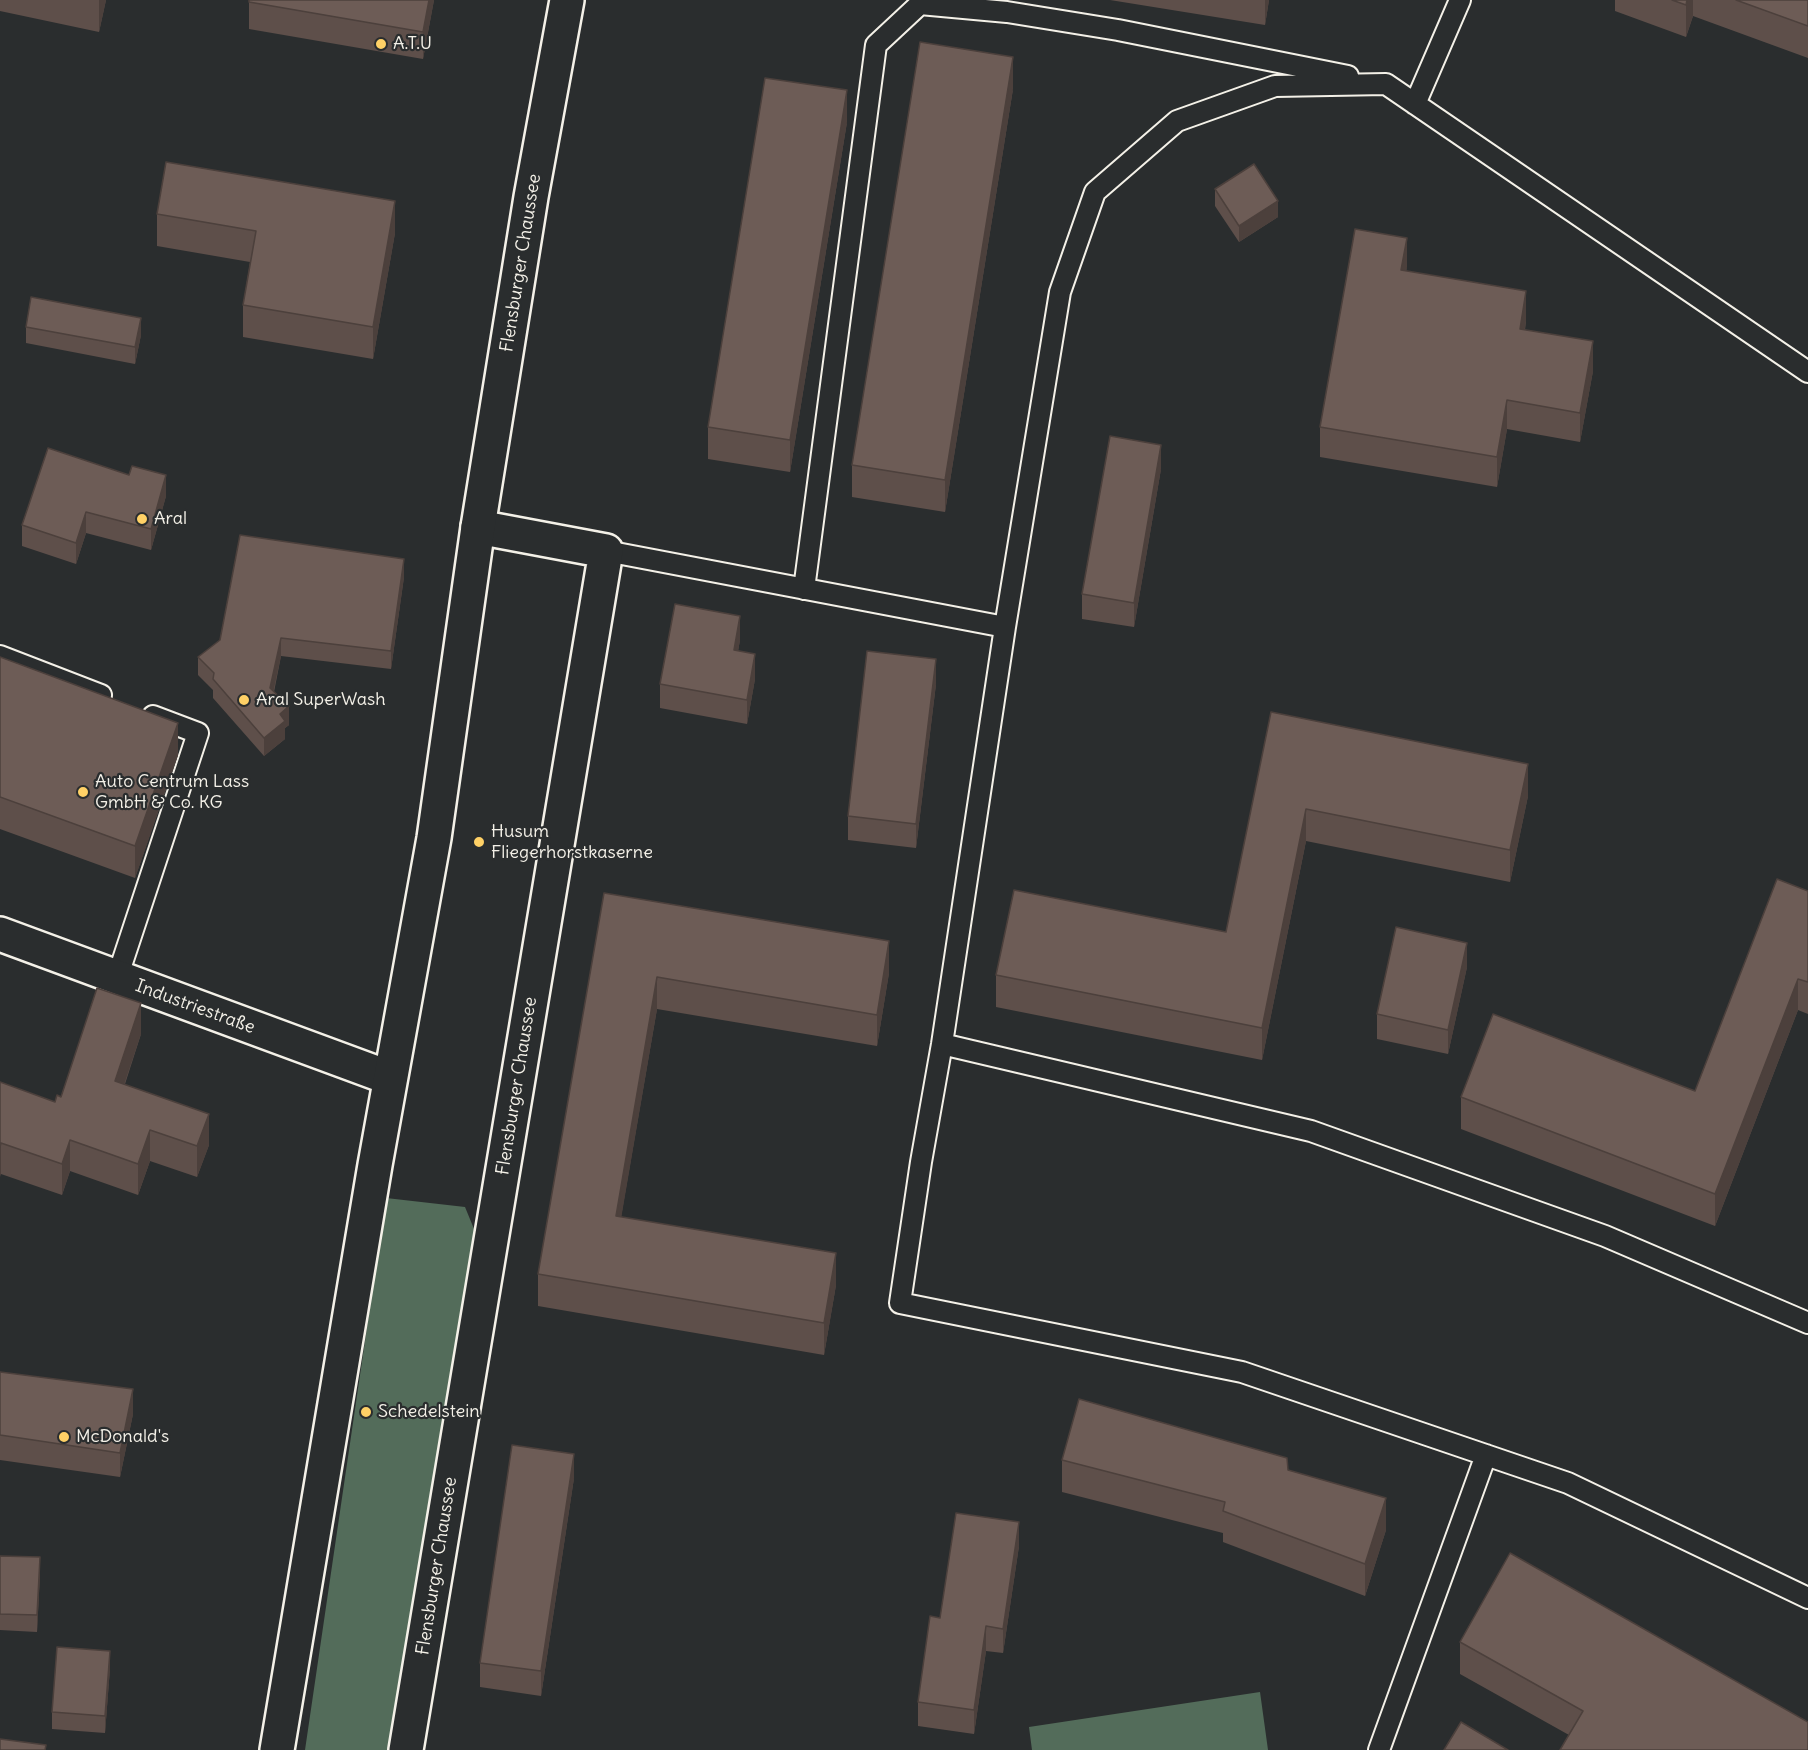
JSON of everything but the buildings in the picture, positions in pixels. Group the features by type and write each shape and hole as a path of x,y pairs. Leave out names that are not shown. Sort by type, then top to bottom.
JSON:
{"main road":[{"name":"Flensburger Chaussee","path":"277,1750 390,1078 434,838 478,527 531,197 567,0"},
{"path":"478,527 606,551"},
{"name":"Flensburger Chaussee","path":"406,1750 606,551"},
{"name":"Industriestraße","path":"0,934 390,1078"}],"lane":[{"path":"1415,104 1460,0"},
{"path":"804,589 876,45 920,4 1007,12 1118,30 1386,84 1808,372"},
{"path":"1386,84 1275,86 1177,121 1095,192 1060,292 1005,627 900,1303 1242,1372 1568,1483 1808,1598"},
{"path":"606,551 1005,627"},
{"path":"0,656 198,733 117,978"},
{"path":"942,1044 1311,1131 1605,1236 1808,1323"},
{"path":"1379,1750 1486,1455"}],"green space":[{"path":"386,1198 465,1207 481,1246 391,1750 305,1750"},
{"path":"1260,1692 1268,1750 1032,1750 1029,1727"}],"place":[{"name":"A.T.U","path":"381,44"},
{"name":"Aral","path":"142,519"},
{"name":"Aral SuperWash","path":"244,700"},
{"name":"Auto Centrum Lass GmbH & Co. KG","path":"83,792"},
{"name":"Husum Fliegerhorstkaserne","path":"479,842"},
{"name":"Schedelstein","path":"366,1412"},
{"name":"McDonald's","path":"64,1437"}]}
